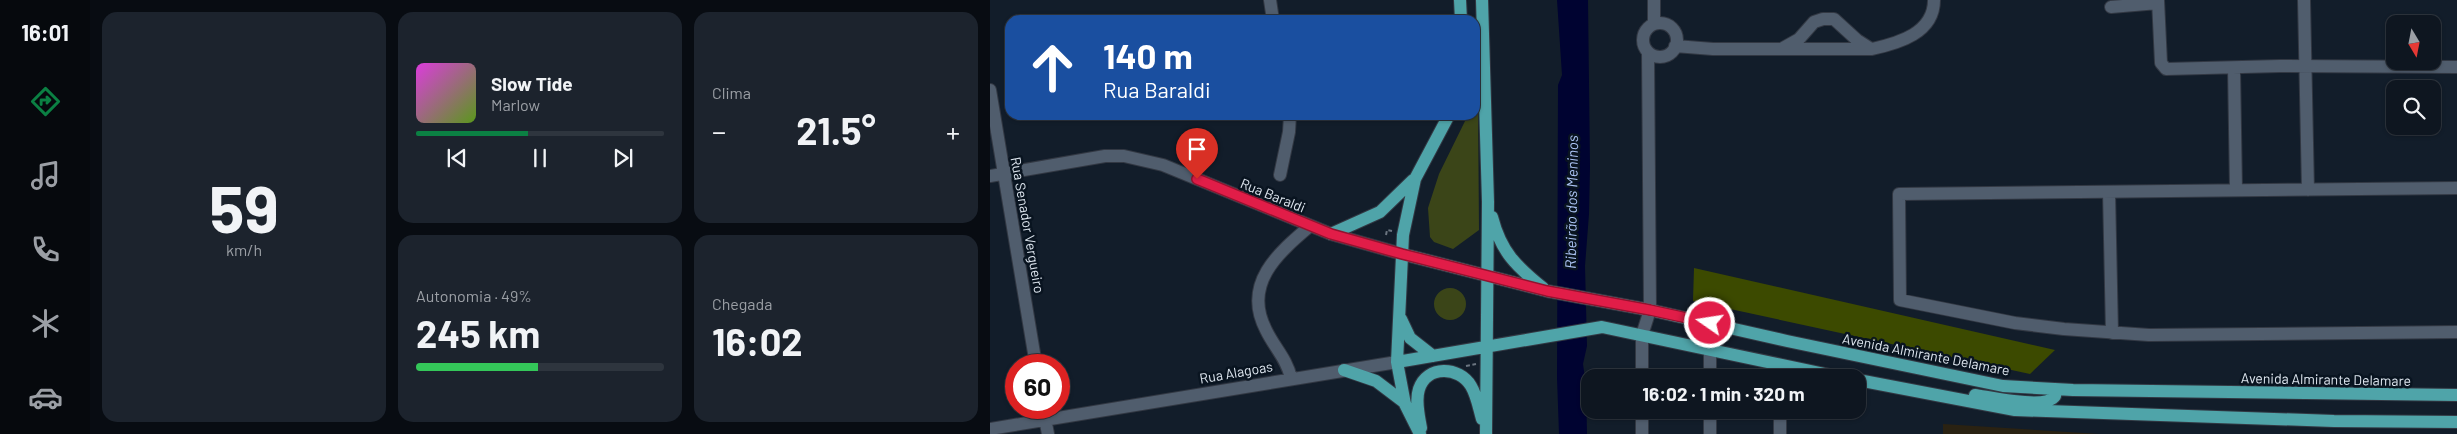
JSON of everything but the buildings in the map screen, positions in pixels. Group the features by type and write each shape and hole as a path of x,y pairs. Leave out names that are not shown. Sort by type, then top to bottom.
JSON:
{"main road":[{"path":"1460,0 1460,15"},
{"path":"1482,0 1488,202 1485,434"},
{"path":"1421,434 1405,404 1397,362 1402,254 1407,209 1415,178 1446,120"},
{"path":"1331,234 1380,212 1415,178"},
{"path":"1488,202 1498,236 1508,255 1521,270 1548,291"},
{"name":"Rua Baraldi","path":"1402,254 1486,276"},
{"name":"Avenida Almirante Delamare","path":"1486,276 1548,291 1650,310 1962,379 2002,386 2051,389 2456,395"},
{"path":"1399,312 1410,338 1433,356"},
{"path":"1487,346 1602,327 1802,369"},
{"name":"Rua Alagoas","path":"1397,362 1487,346"},
{"path":"1344,370 1376,380 1405,404"},
{"path":"1421,434 1417,403 1419,389 1428,377 1444,371 1460,375 1472,387 1485,434"},
{"path":"1866,382 1942,398 2015,410 2334,421 2457,422"},
{"path":"1942,398 1970,394 2014,401 2048,402 2055,396 2051,389"}],"street":[{"path":"1270,0 1273,15"},
{"path":"1654,0 1654,24"},
{"path":"1675,46 1676,36 1670,26 1660,23 1654,24 1645,31 1643,36 1644,48 1648,52 1663,56 1675,46 1713,49 1871,49 1896,44 1922,29 1934,9 1934,0"},
{"path":"2304,0 2308,190"},
{"path":"2111,7 2158,1 2163,67 2170,70 2305,67 2457,67"},
{"path":"1781,49 1799,39 1814,22 1823,19 1834,19 1857,40 1871,49"},
{"path":"1642,369 1642,335 1650,310 1648,52"},
{"path":"2234,68 2236,190"},
{"name":"Rua Senador Vergueiro","path":"990,90 1034,354"},
{"path":"1280,176 1290,120"},
{"name":"Rua Baraldi","path":"990,176 1097,157 1133,158 1163,165 1331,234 1402,254"},
{"path":"2457,188 1899,194 1900,300 2015,323 2112,333 2149,335 2457,332"},
{"path":"2108,192 2112,333"},
{"path":"1291,378 1287,363 1263,324 1259,292 1270,264 1282,250 1310,226"},
{"path":"1710,349 1710,369"},
{"name":"Rua Alagoas","path":"1070,409 1397,362"},
{"name":"Rua Alagoas","path":"990,429 1024,419"},
{"path":"1045,419 1048,434"},
{"path":"1642,419 1642,434"},
{"path":"1710,419 1710,434"},
{"path":"1780,419 1780,434"}],"path":[{"path":"1386,235 1387,230 1392,231"}],"shaded area":[{"path":"1943,424 2099,434 1943,434"}],"green space":[{"path":"1466,120 1478,120 1479,230 1453,249 1434,242 1430,237 1428,208 1439,174"},
{"path":"1694,268 2055,350 2030,374 1693,301"},
{"path":"1450,288 1456,289 1461,293 1465,298 1465,310 1461,315 1456,319 1450,320 1444,319 1439,315 1435,310 1434,304 1435,298 1439,293 1444,289"}],"water":[{"name":"Ribeirão dos Meninos","path":"1557,0 1588,0 1590,167 1585,266 1587,346 1584,369 1581,369 1581,419 1587,419 1587,434 1559,434 1557,378 1558,85 1562,75"}],"route":[{"path":"1197,179 1331,234 1402,254 1547,291 1710,323"}]}
